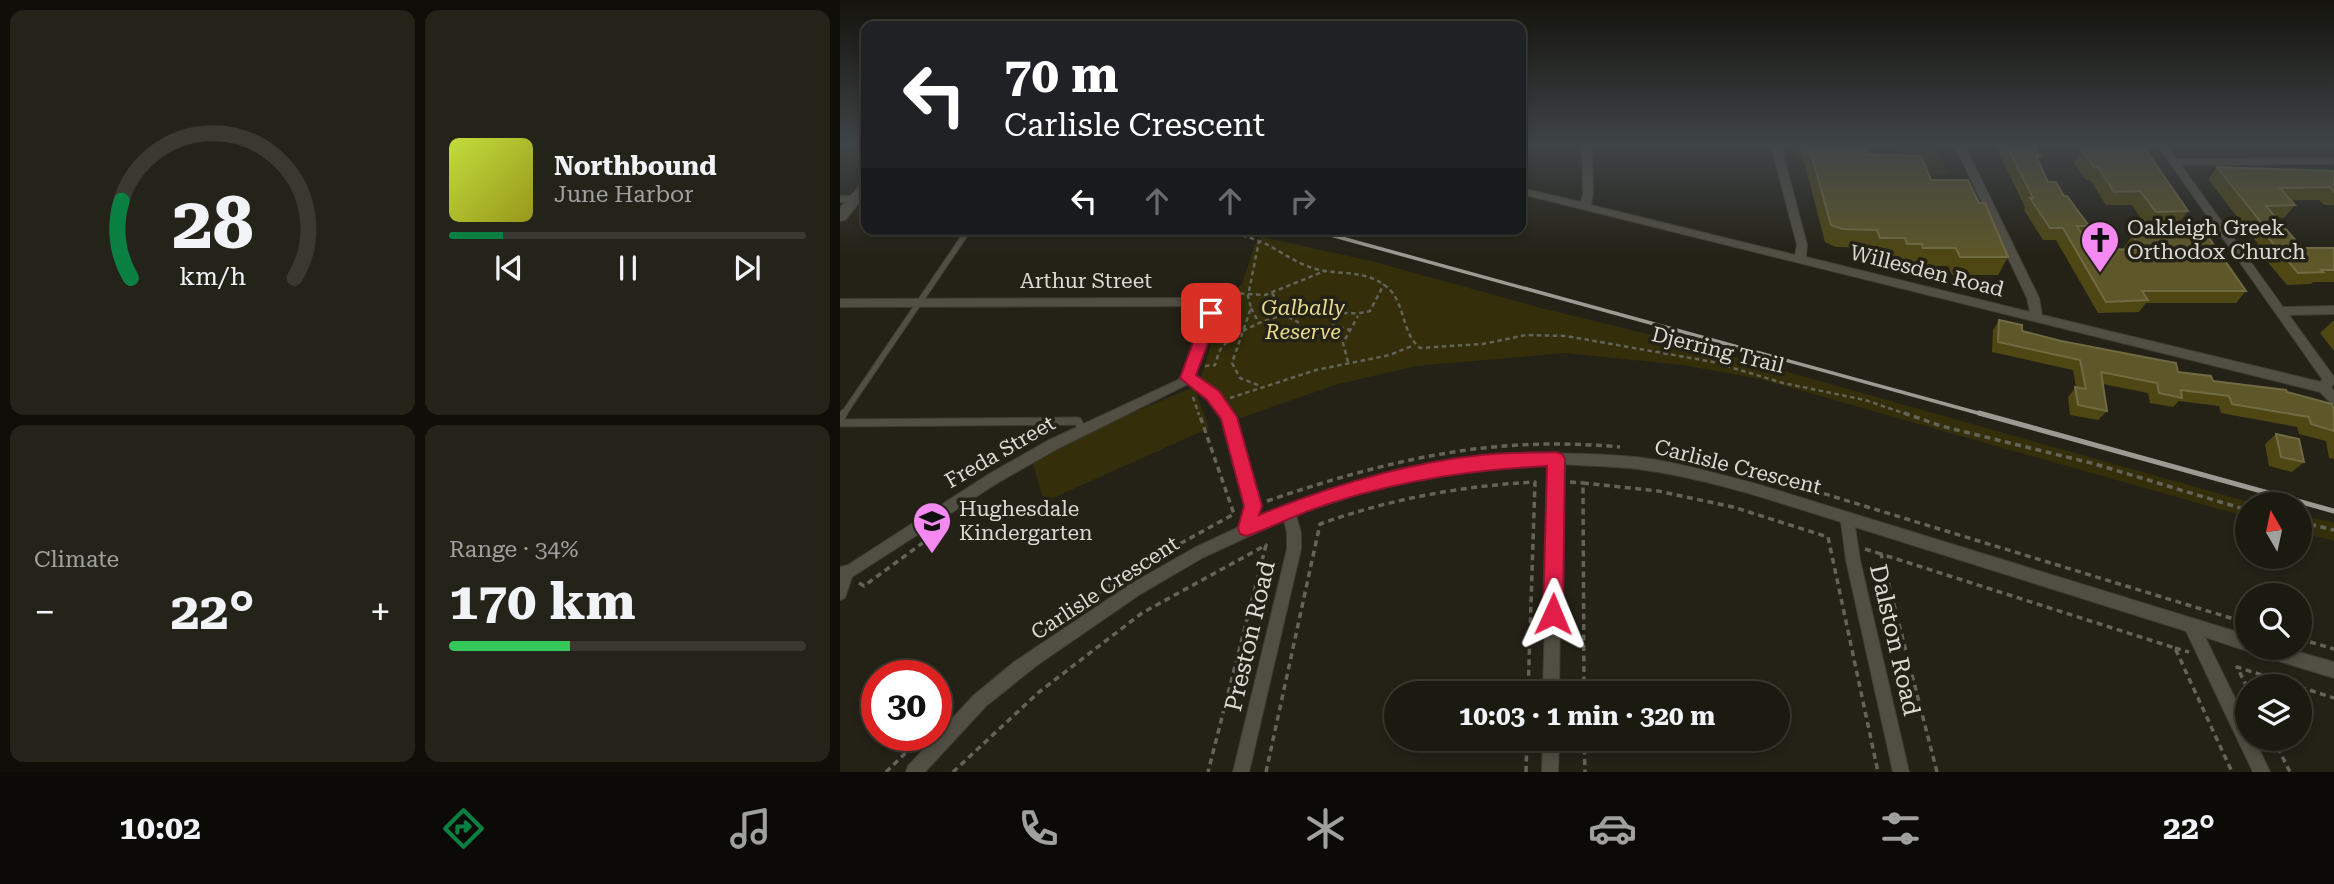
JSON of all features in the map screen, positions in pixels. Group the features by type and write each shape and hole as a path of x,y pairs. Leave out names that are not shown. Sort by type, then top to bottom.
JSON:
{"street":[{"path":"1585,207 1588,182"},
{"path":"1785,182 1802,246 1800,260"},
{"path":"1977,182 2033,298 2037,318"},
{"path":"2189,182 2282,311 2329,383 2334,399"},
{"path":"840,217 861,192"},
{"name":"Willesden Road","path":"1526,192 2037,318 2329,383"},
{"path":"840,200 855,199"},
{"name":"Arthur Street","path":"840,303 1200,302 1210,308 1211,317 1188,378"},
{"path":"2282,311 2334,310"},
{"path":"1188,378 1213,395 1228,417 1253,506 1247,528"},
{"name":"Freda Street","path":"843,573 994,478 1082,430 1175,387 1188,378"},
{"path":"1551,681 1556,459"},
{"name":"Carlisle Crescent","path":"914,772 990,691 1111,603 1170,566 1288,510 1347,490 1435,469 1504,460 1610,461 1674,469 1724,481 2235,639"},
{"name":"Preston Road","path":"1241,772 1294,549 1294,533 1288,510"},
{"name":"Dalston Road","path":"1847,518 1853,560 1902,772"},
{"path":"840,593 843,573"},
{"path":"2191,625 2262,772"},
{"path":"2301,660 2334,670"},
{"path":"1550,751 1550,772"}],"lane":[{"path":"840,421 965,235"},
{"path":"840,421 1078,421 1082,430"}],"path":[{"path":"1239,235 1259,241 1288,258 1325,271 1357,273 1384,284 1402,304 1409,337 1414,345"},
{"path":"1259,241 1248,296 1259,323"},
{"path":"1200,291 1235,291 1248,296 1272,293 1325,271"},
{"path":"1211,346 1222,346 1259,323 1310,310 1328,310 1357,316 1370,311 1384,284"},
{"path":"1272,293 1279,303 1273,320"},
{"path":"1328,310 1346,304"},
{"path":"1251,308 1231,363 1240,379 1258,386"},
{"path":"1348,362 1341,349 1357,316"},
{"path":"1288,317 1297,321 1298,330 1307,335 1331,325 1350,330"},
{"name":"Djerring Trail","path":"1226,400 1258,386 1348,362 1401,353 1414,345 1426,349 1443,345 1483,344 1526,335 1566,336 1713,362 1783,383 1865,400 1941,426 2095,464 2235,506"},
{"path":"1204,366 1215,365 1222,346"},
{"path":"1175,387 1178,393 1191,391 1234,514"},
{"path":"1030,641 1075,607 1177,543 1253,506 1355,471 1440,452 1520,442 1599,444 1627,448"},
{"path":"1682,456 1776,479 2235,619"},
{"path":"1266,772 1320,524 1368,507 1465,486 1535,482 1528,681"},
{"path":"1584,681 1583,483 1658,491 1733,507 1828,537 1878,772"},
{"path":"2312,525 2334,530"},
{"path":"953,772 1039,692 1142,613 1266,545 1208,772"},
{"path":"1937,772 1881,554 2175,648 2232,772"},
{"path":"2312,643 2334,649"},
{"path":"2240,674 2237,667 2258,674"},
{"path":"2312,691 2334,698"},
{"path":"886,772 908,751"},
{"path":"1526,772 1527,751"},
{"path":"1584,751 1584,772"},
{"path":"2280,751 2290,772"}],"green space":[{"name":"Galbally Reserve","path":"1262,237 1371,261 1541,308 1688,344 2235,498 2235,514 1760,379 1683,365 1565,353 1416,366 1338,384 1240,418 1201,377 1223,305 1242,284 1255,244"},
{"path":"1194,387 1209,428 1044,502 1033,463 1108,423"},
{"path":"2312,518 2334,522 2334,541 2312,535"}],"building":[{"path":"1819,182 1969,182 1979,203 1985,203 2008,257 1960,257 1956,248 1923,248 1922,244 1907,244 1905,238 1880,238 1877,230 1842,229 1831,225"},
{"path":"2025,182 2056,182 2089,226 2077,226 2091,250 2140,249 2133,235 2207,235 2246,291 2142,291 2148,300 2106,302 2063,228 2050,228 2030,198 2033,198"},
{"path":"2108,182 2168,182 2188,211 2156,212 2140,191 2114,192"},
{"path":"2229,182 2334,182 2334,192 2330,187 2280,188 2295,205 2266,206 2302,248 2334,248 2334,270 2298,273 2266,235 2271,235"},
{"path":"1999,320 2022,325 2022,331 2061,341 2176,363 2178,372 2211,376 2213,381 2286,390 2332,404 2334,431 2311,424 2309,417 2232,404 2229,396 2181,390 2182,398 2159,393 2157,383 2101,372 2107,411 2078,405 2075,387 2086,389 2080,360 1998,342"},
{"path":"2276,434 2299,439 2304,462 2281,457"}],"railway":[{"path":"1331,235 1985,415"},
{"path":"1979,413 2334,511"}],"place":[{"name":"Oakleigh Greek Orthodox Church","path":"2100,274"},
{"name":"Hughesdale Kindergarten","path":"932,555"}],"route":[{"path":"1211,313 1188,378 1213,395 1228,417 1253,506 1247,528 1347,490 1410,474 1481,462 1556,459 1553,614"}]}
